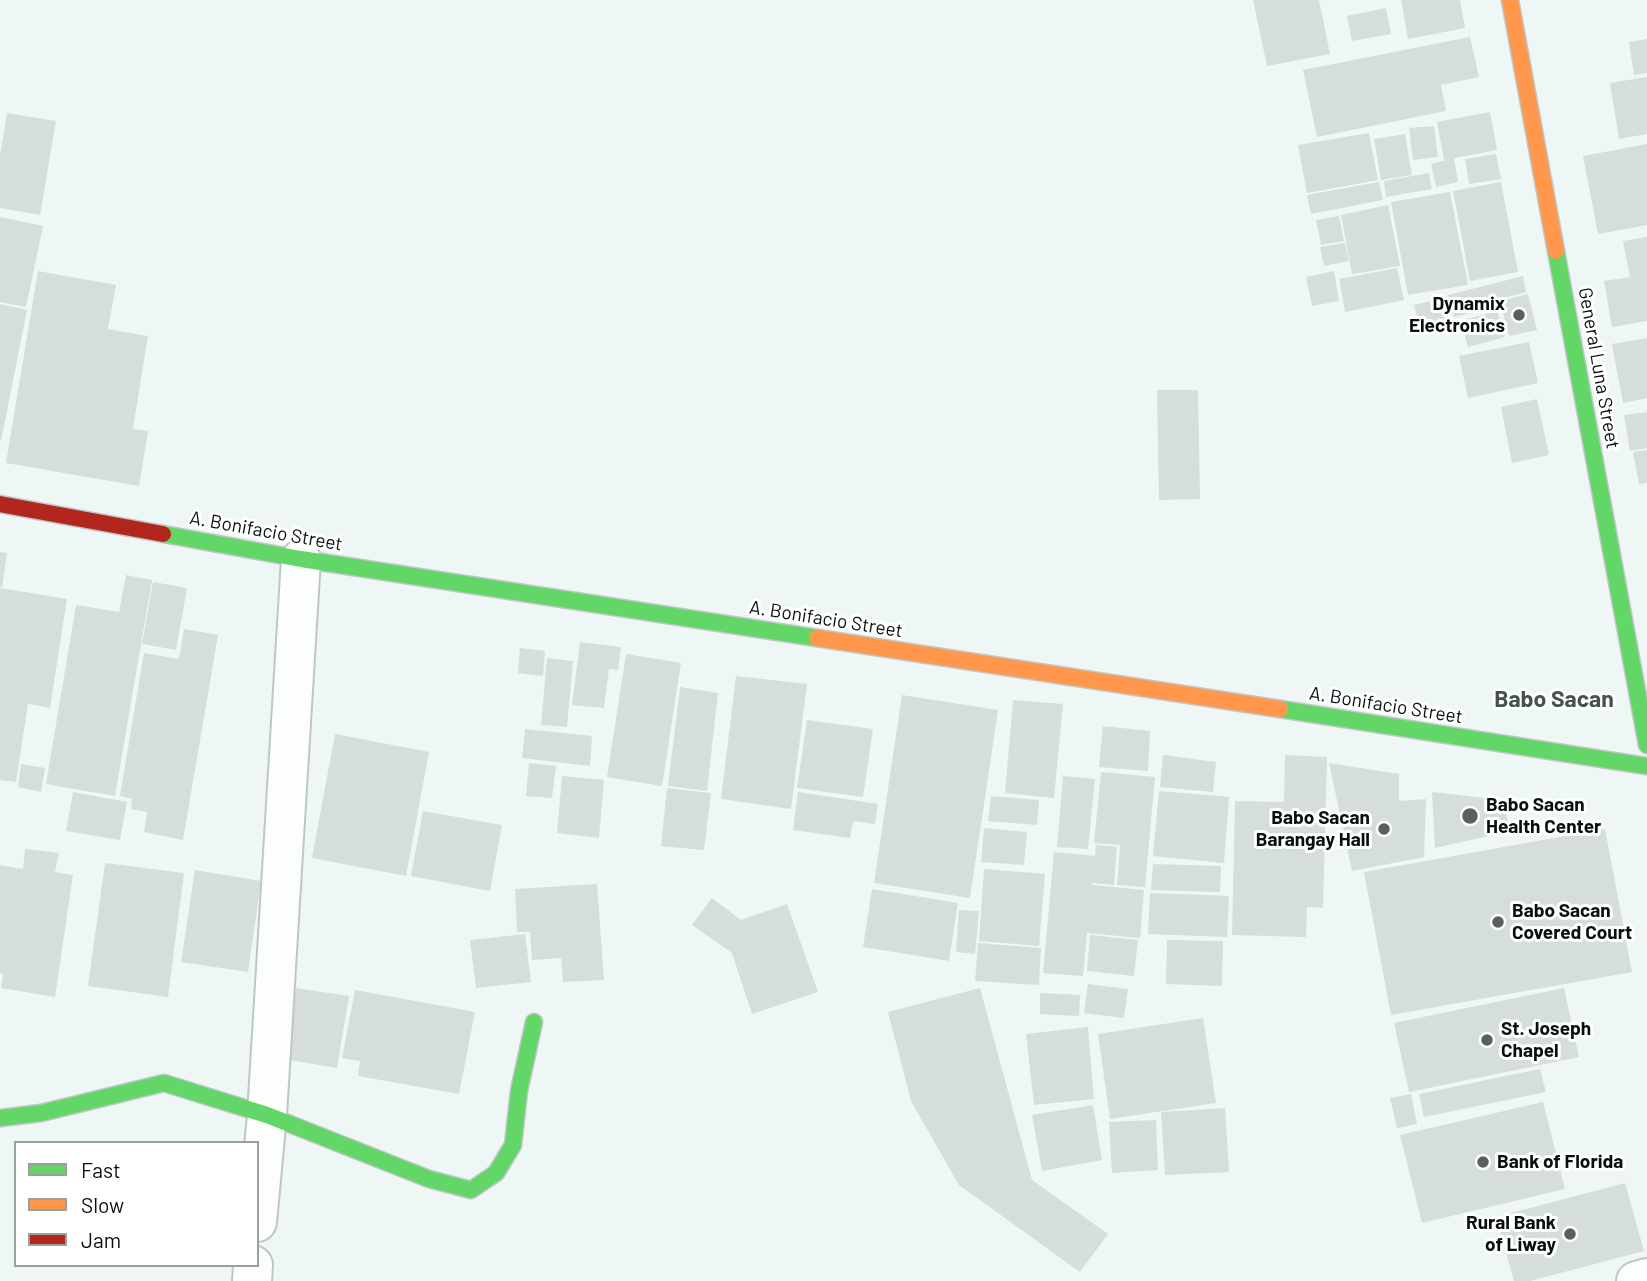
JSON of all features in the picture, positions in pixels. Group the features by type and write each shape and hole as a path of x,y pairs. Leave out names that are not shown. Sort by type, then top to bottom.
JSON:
{"street":[{"name":"General Luna Street","path":"1510,0 1647,745"},
{"name":"A. Bonifacio Street","path":"0,504 301,559 1647,766"},
{"path":"259,1201 267,1115 301,559"},
{"path":"0,1118 41,1113 164,1083 267,1115 429,1179 471,1190 496,1173 513,1145 519,1091 534,1022"},
{"path":"1636,1281 1647,1278"}],"building":[{"path":"1253,0 1319,0 1330,54 1267,66"},
{"path":"1401,0 1460,0 1465,28 1408,39"},
{"path":"1386,8 1391,34 1352,41 1347,16"},
{"path":"1470,37 1479,77 1441,85 1446,111 1317,137 1303,70"},
{"path":"1647,39 1647,73 1634,75 1629,42"},
{"path":"1647,77 1647,134 1619,139 1610,83"},
{"path":"1490,112 1497,150 1444,160 1437,122"},
{"path":"7,113 56,121 40,215 0,208 0,156"},
{"path":"1434,126 1438,157 1413,160 1409,128"},
{"path":"1369,133 1378,180 1307,193 1298,145"},
{"path":"1405,134 1412,175 1381,180 1374,139"},
{"path":"1647,144 1647,225 1598,234 1583,156"},
{"path":"1496,154 1501,179 1469,184 1465,159"},
{"path":"1454,158 1458,182 1436,187 1431,164"},
{"path":"1429,173 1432,189 1386,197 1384,181"},
{"path":"1379,182 1383,200 1311,214 1307,195"},
{"path":"1501,182 1518,272 1470,281 1453,191"},
{"path":"1450,192 1468,285 1408,295 1391,202"},
{"path":"1388,205 1400,266 1352,274 1341,215"},
{"path":"1339,216 1344,241 1321,245 1316,220"},
{"path":"0,217 43,226 26,307 0,302"},
{"path":"1647,237 1647,321 1612,327 1604,281 1630,277 1623,241"},
{"path":"1345,243 1349,261 1324,266 1320,247"},
{"path":"1397,268 1404,300 1345,312 1339,279"},
{"path":"38,271 116,285 108,329 148,336 133,429 148,431 139,486 6,463"},
{"path":"1334,271 1339,301 1312,306 1306,277"},
{"path":"1523,276 1526,292 1497,300 1499,306 1454,317 1448,295"},
{"name":"Dynamix Electronics","path":"1528,294 1537,330 1509,336 1500,301"},
{"path":"1445,298 1451,320 1420,327 1414,305"},
{"path":"0,304 27,310 1,441 0,441"},
{"path":"1497,311 1505,337 1468,347 1461,321"},
{"path":"1647,338 1647,398 1623,403 1612,344"},
{"path":"1529,342 1538,383 1468,398 1459,356"},
{"path":"1157,390 1198,390 1200,499 1159,500"},
{"path":"1537,399 1549,455 1512,463 1501,407"},
{"path":"1647,412 1647,448 1630,451 1624,415"},
{"path":"1647,450 1647,483 1639,484 1633,452"},
{"path":"0,552 7,553 2,587 0,587"},
{"path":"126,575 152,580 115,796 46,784 76,605 119,612"},
{"path":"153,582 187,588 176,650 142,644"},
{"path":"0,588 67,599 50,708 28,704 16,782 0,780"},
{"path":"184,629 218,635 183,840 144,832 147,812 131,809 132,799 120,796 144,653 179,659"},
{"path":"580,642 621,647 618,670 609,669 604,708 572,705"},
{"path":"520,648 545,651 543,676 518,673"},
{"path":"626,654 681,663 662,786 607,777"},
{"path":"547,658 573,661 567,727 541,725"},
{"path":"736,676 807,684 791,809 721,799"},
{"path":"680,687 718,693 707,791 668,786"},
{"path":"902,695 998,710 970,898 874,883"},
{"path":"1013,700 1063,704 1054,798 1005,793"},
{"path":"807,720 873,729 863,797 797,788"},
{"path":"1103,726 1150,731 1148,771 1099,767"},
{"path":"525,729 592,736 590,766 522,758"},
{"path":"335,734 429,752 406,876 312,858"},
{"path":"1163,755 1216,762 1213,792 1160,787"},
{"path":"1285,755 1327,757 1323,908 1307,907 1306,937 1232,935 1235,801 1284,802"},
{"path":"529,763 556,766 552,798 526,796"},
{"name":"Babo Sacan Barangay Hall","path":"1329,763 1399,774 1399,801 1426,799 1424,857 1352,871"},
{"path":"21,764 45,768 41,792 18,787"},
{"path":"1101,772 1155,777 1145,887 1117,885 1120,845 1094,843"},
{"path":"562,776 604,780 599,838 557,833"},
{"path":"1063,776 1095,779 1088,849 1057,847"},
{"path":"667,788 711,793 704,850 661,846"},
{"path":"1159,791 1229,797 1224,863 1153,856"},
{"path":"73,792 127,802 120,840 66,831"},
{"path":"798,792 878,804 875,824 853,821 850,838 793,830"},
{"name":"Babo Sacan Health Center","path":"1432,792 1502,800 1511,831 1435,848"},
{"path":"991,796 1039,800 1037,825 988,821"},
{"path":"423,811 502,825 490,891 411,876"},
{"path":"984,828 1027,832 1024,865 981,862"},
{"name":"Babo Sacan Covered Court","path":"1605,829 1632,972 1391,1015 1364,872"},
{"path":"1096,845 1117,847 1114,885 1092,885 1144,890 1140,938 1087,933 1083,976 1043,973 1054,852 1095,856"},
{"path":"25,849 59,853 55,872 73,875 55,997 1,988 3,974 0,973 0,865 23,869"},
{"path":"105,863 184,873 168,997 88,986"},
{"path":"1153,864 1221,866 1220,892 1151,890"},
{"path":"984,869 1045,874 1039,946 979,941"},
{"path":"195,870 261,881 248,972 181,962"},
{"path":"597,884 604,980 563,982 561,958 532,960 530,932 517,932 515,889"},
{"path":"872,889 958,903 949,961 863,947"},
{"path":"1150,893 1229,896 1227,937 1148,934"},
{"path":"712,898 741,920 787,904 818,992 752,1014 732,953 692,925"},
{"path":"959,910 979,911 975,954 956,952"},
{"path":"525,934 531,982 476,988 470,940"},
{"path":"1090,935 1138,940 1134,976 1087,971"},
{"path":"1167,940 1223,941 1222,986 1166,984"},
{"path":"978,943 1041,948 1039,985 975,981"},
{"path":"1088,984 1128,989 1124,1018 1084,1013"},
{"path":"296,988 349,996 337,1068 284,1059"},
{"path":"980,988 1032,1180 1108,1234 1080,1272 959,1185 911,1101 888,1012"},
{"name":"St. Joseph Chapel","path":"1564,988 1579,1057 1409,1092 1394,1023"},
{"path":"355,990 475,1012 459,1094 358,1076 360,1061 342,1058"},
{"path":"1040,993 1080,995 1079,1016 1040,1014"},
{"path":"1203,1018 1216,1103 1110,1119 1098,1034"},
{"path":"1088,1027 1094,1099 1034,1105 1026,1034"},
{"path":"1540,1069 1546,1092 1424,1117 1419,1094"},
{"path":"1411,1094 1417,1124 1397,1128 1390,1098"},
{"name":"Bank of Florida","path":"1543,1102 1565,1189 1422,1223 1400,1135"},
{"path":"1093,1105 1102,1160 1042,1171 1032,1115"},
{"path":"1225,1108 1229,1172 1165,1175 1161,1112"},
{"path":"1156,1120 1158,1170 1112,1173 1109,1122"},
{"name":"Rural Bank of Liway","path":"1625,1183 1644,1251 1530,1281 1514,1281 1496,1217"}],"traffic: fast":[{"path":"1556,251 1647,745"},
{"path":"163,534 301,559 817,638"},
{"path":"1280,709 1647,766"},
{"path":"0,1118 41,1113 164,1083 267,1115 429,1179 471,1190 496,1173 513,1145 519,1091 534,1022"}],"traffic: slow":[{"path":"1510,0 1556,251"},
{"path":"817,638 1280,709"}],"traffic: jam":[{"path":"0,504 163,534"}],"place":[{"name":"Dynamix Electronics","path":"1519,315"},
{"name":"Babo Sacan Health Center","path":"1470,816"},
{"name":"Babo Sacan Barangay Hall","path":"1384,829"},
{"name":"Babo Sacan Covered Court","path":"1498,922"},
{"name":"St. Joseph Chapel","path":"1487,1040"},
{"name":"Bank of Florida","path":"1483,1162"},
{"name":"Rural Bank of Liway","path":"1570,1234"}],"district":[{"name":"Babo Sacan","path":"1554,699"}]}
